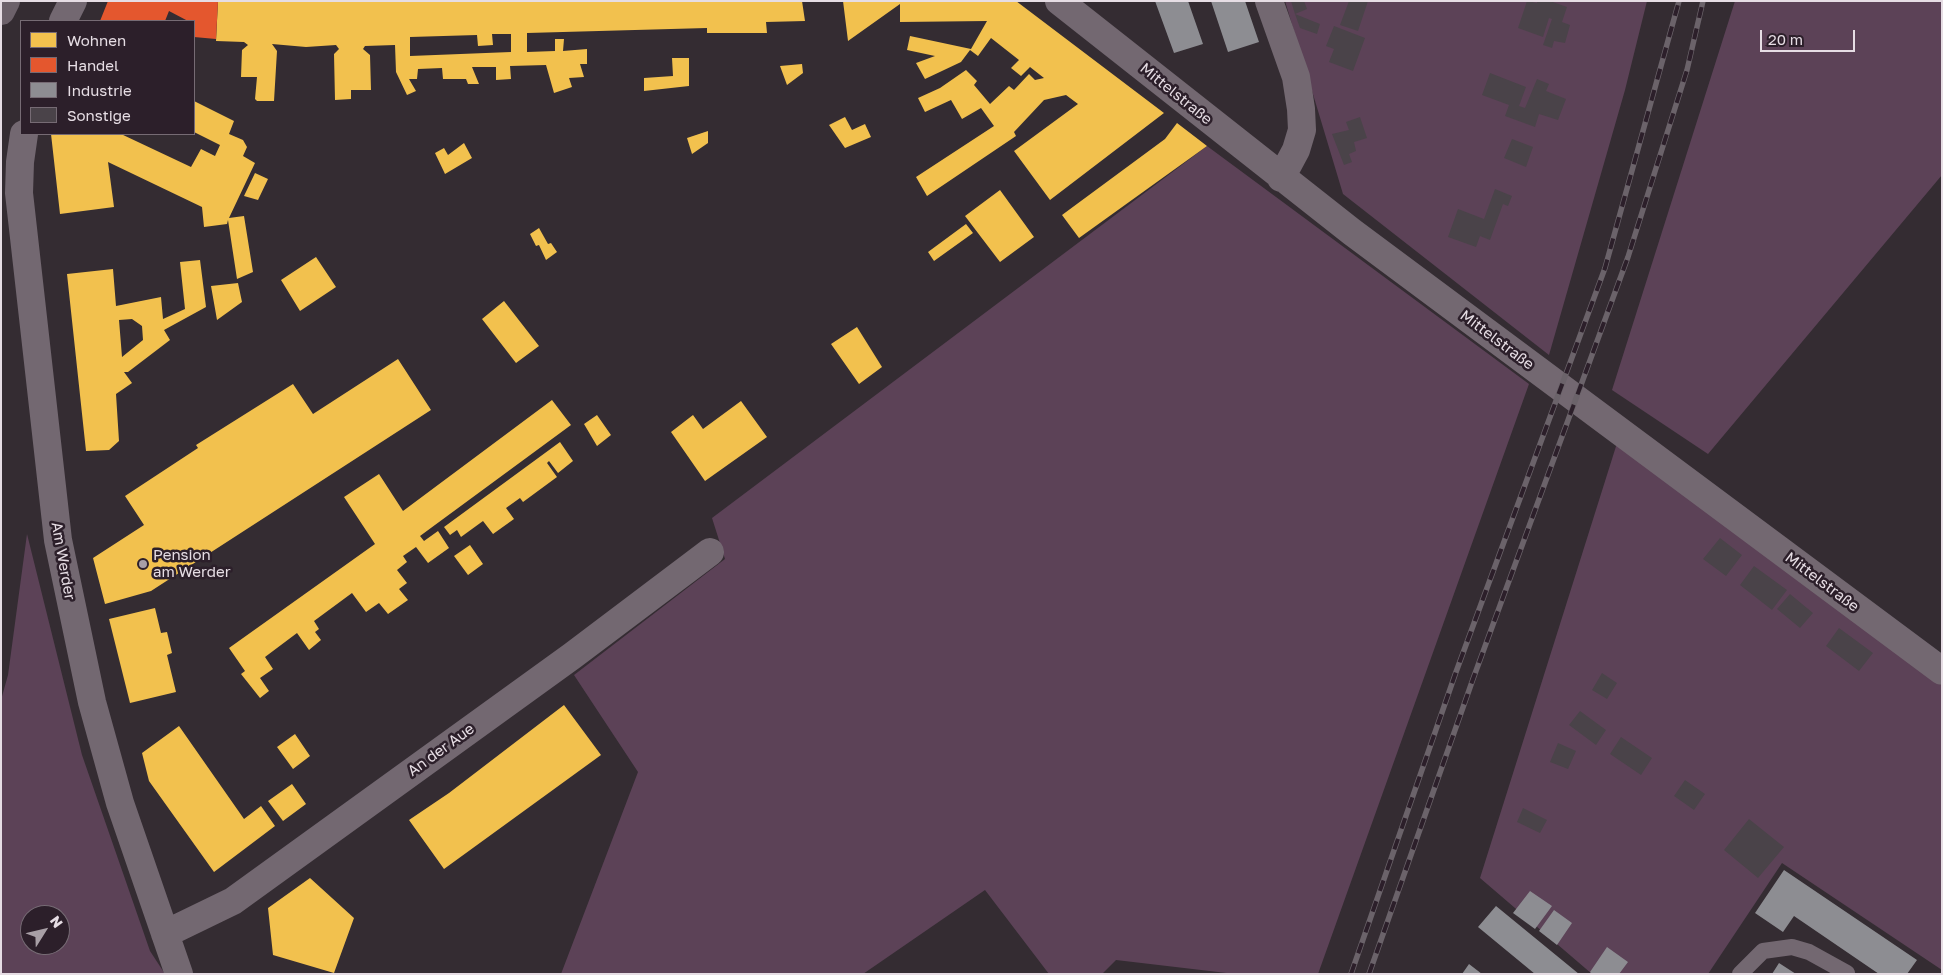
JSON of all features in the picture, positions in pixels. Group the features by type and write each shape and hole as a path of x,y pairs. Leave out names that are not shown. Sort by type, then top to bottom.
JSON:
{"main road":[{"path":"1,10 6,1"}],"street":[{"path":"64,20 73,1"},
{"name":"Mittelstraße","path":"1059,1 1281,178 1942,671"},
{"path":"1269,1 1296,77 1301,109 1302,130 1296,150 1281,178"},
{"name":"Am Werder","path":"24,135 20,162 19,193 58,540 92,702 117,794 179,974"},
{"name":"An der Aue","path":"164,934 233,901 572,656 710,552"}],"lane":[{"path":"1740,974 1763,951 1792,947 1809,952 1847,973"}],"shaded area":[{"path":"1285,1 1647,1 1625,90 1549,355 1343,194"},
{"path":"1735,1 1942,1 1942,175 1708,454 1612,390"},
{"path":"1207,146 1529,384 1318,974 1235,974 1116,960 1102,974 1049,974 985,890 863,974 561,974 638,772 574,675 725,559 712,518"},
{"path":"1618,440 1942,686 1942,970 1782,863 1708,974 1592,974 1480,878"},
{"path":"27,534 82,755 150,951 165,974 1,974 1,700 8,675"}],"building: Wohnen":[{"path":"218,1 802,1 805,21 766,22 767,33 707,33 707,28 527,33 527,52 555,51 555,39 564,39 563,51 587,49 587,64 580,64 584,77 569,78 572,87 554,93 546,65 510,66 511,79 496,80 496,67 472,67 479,84 468,84 466,79 443,79 442,68 418,69 417,79 409,79 416,91 407,95 396,72 395,45 365,46 363,49 370,55 371,90 351,90 351,99 335,100 334,54 339,49 336,45 306,47 272,44 277,51 274,101 257,101 255,99 257,77 241,77 242,50 248,45 244,42 216,41","holes":["492,34 511,34 511,52 410,56 410,37 477,35 478,46 493,45"]},
{"path":"843,1 1016,1 1164,113 1050,200 1014,151 1078,104 1066,95 1044,100 1014,132 1016,136 927,196 916,177 994,126 981,108 962,119 951,100 925,112 918,98 940,88 966,70 977,81 974,85 990,104 1009,86 1014,90 1029,74 1035,80 1044,78 1030,67 1021,76 1011,68 1019,60 991,38 978,56 970,50 961,62 925,79 916,63 935,56 907,50 910,36 971,49 987,21 900,22 900,4 848,41"},
{"path":"672,58 689,58 689,86 644,91 644,78 673,76"},
{"path":"802,64 803,73 787,85 780,66"},
{"path":"195,102 234,121 229,134 243,140 247,147 243,156 255,163 229,218 244,216 253,272 237,279 228,220 227,224 204,227 202,207 108,162 114,207 60,214 51,135 123,135 191,167 201,149 215,156 220,145 195,132"},
{"path":"845,117 852,130 865,124 871,137 845,148 829,125"},
{"path":"1177,123 1207,146 1079,238 1062,215 1165,139"},
{"path":"708,131 708,143 692,154 687,138"},
{"path":"464,143 472,158 445,174 435,153 444,148 448,155"},
{"path":"255,173 268,179 258,200 244,196"},
{"path":"1000,190 1034,237 1000,262 965,216"},
{"path":"966,224 973,233 934,261 928,252"},
{"path":"539,228 548,244 551,243 557,252 546,260 539,245 536,246 530,234"},
{"path":"316,257 336,287 300,311 281,280"},
{"path":"200,260 206,307 164,330 170,340 128,372 124,372 132,383 116,394 119,441 109,450 86,451 67,274 113,269 116,306 161,297 163,319 185,309 180,262","holes":["132,319 142,326 143,340 122,357 119,320"]},
{"path":"238,283 242,302 217,320 211,286"},
{"path":"504,301 539,346 516,363 482,319"},
{"path":"857,327 882,367 859,384 831,344"},
{"path":"398,359 431,410 151,591 105,604 93,558 144,525 125,496 198,448 196,445 293,384 313,414"},
{"path":"552,400 571,425 420,536 424,541 438,531 449,548 428,563 416,547 403,556 407,562 397,570 407,583 399,589 408,600 388,614 379,603 366,612 352,593 314,621 319,629 315,632 321,640 309,650 297,633 265,657 273,669 260,678 269,691 260,698 241,674 245,671 229,648 375,544 344,497 379,474 403,511"},
{"path":"741,401 767,437 705,481 671,432 693,415 703,429"},
{"path":"597,415 611,435 597,446 584,424"},
{"path":"560,442 573,461 558,473 549,461 547,463 557,477 523,502 520,498 506,508 514,519 493,534 483,521 461,537 457,530 450,535 444,527"},
{"path":"470,545 483,564 468,575 454,556"},
{"path":"155,608 161,633 167,632 172,653 167,655 176,692 130,703 109,619"},
{"path":"564,705 601,755 444,869 409,820 449,793"},
{"path":"179,726 244,819 261,806 275,826 214,872 149,781 142,753"},
{"path":"295,734 310,756 293,769 277,747"},
{"path":"292,784 306,804 283,821 268,801"},
{"path":"310,878 354,918 334,973 273,955 268,908"}],"building: Handel":[{"path":"108,1 218,1 216,39 195,37 195,20 186,20 169,11 165,20 100,20"}],"building: Industrie":[{"path":"1155,1 1188,1 1203,44 1174,53"},
{"path":"1211,1 1245,1 1259,42 1228,52"},
{"path":"1784,870 1917,960 1907,974 1879,974 1794,916 1783,932 1755,913"},
{"path":"1530,891 1552,906 1535,929 1513,913"},
{"path":"1496,906 1579,974 1535,974 1478,927"},
{"path":"1554,910 1572,923 1557,945 1539,931"},
{"path":"1607,947 1628,962 1619,974 1592,974 1590,972"},
{"path":"1779,963 1796,974 1772,974"},
{"path":"1469,964 1482,974 1462,974"}],"building: Sonstige":[{"path":"1291,1 1304,1 1307,9 1295,14"},
{"path":"1349,1 1368,1 1358,31 1340,25"},
{"path":"1527,1 1537,3 1537,1 1550,1 1567,7 1562,22 1570,25 1565,43 1554,41 1552,48 1543,45 1552,19 1549,18 1543,37 1518,28"},
{"path":"1295,14 1320,24 1317,34 1300,28"},
{"path":"1334,26 1365,38 1353,71 1329,62 1334,49 1326,46"},
{"path":"1490,73 1526,87 1519,106 1525,108 1537,79 1549,84 1546,91 1566,99 1558,120 1539,114 1535,127 1505,116 1509,105 1482,95"},
{"path":"1360,117 1367,138 1354,142 1356,151 1349,154 1352,162 1344,165 1332,134 1349,130 1346,122"},
{"path":"1512,139 1533,147 1526,167 1504,158"},
{"path":"1495,189 1512,196 1508,206 1503,204 1490,240 1480,236 1476,247 1448,237 1458,209 1484,219"},
{"path":"1720,538 1742,555 1726,576 1703,559"},
{"path":"1754,566 1787,590 1772,610 1740,585"},
{"path":"1790,594 1813,613 1800,628 1777,609"},
{"path":"1839,628 1873,653 1859,671 1826,646"},
{"path":"1602,673 1617,683 1607,699 1592,690"},
{"path":"1580,711 1606,730 1596,745 1569,725"},
{"path":"1621,737 1652,758 1641,775 1610,754"},
{"path":"1558,743 1576,751 1568,769 1550,762"},
{"path":"1685,780 1705,794 1694,810 1674,796"},
{"path":"1523,808 1547,820 1540,833 1517,822"},
{"path":"1749,819 1784,847 1758,878 1724,850"}],"railway":[{"path":"1351,974 1456,672 1605,268 1679,1"},
{"path":"1369,974 1473,679 1628,257 1687,70 1703,1"}],"place":[{"name":"Pension am Werder","path":"143,564"}]}
